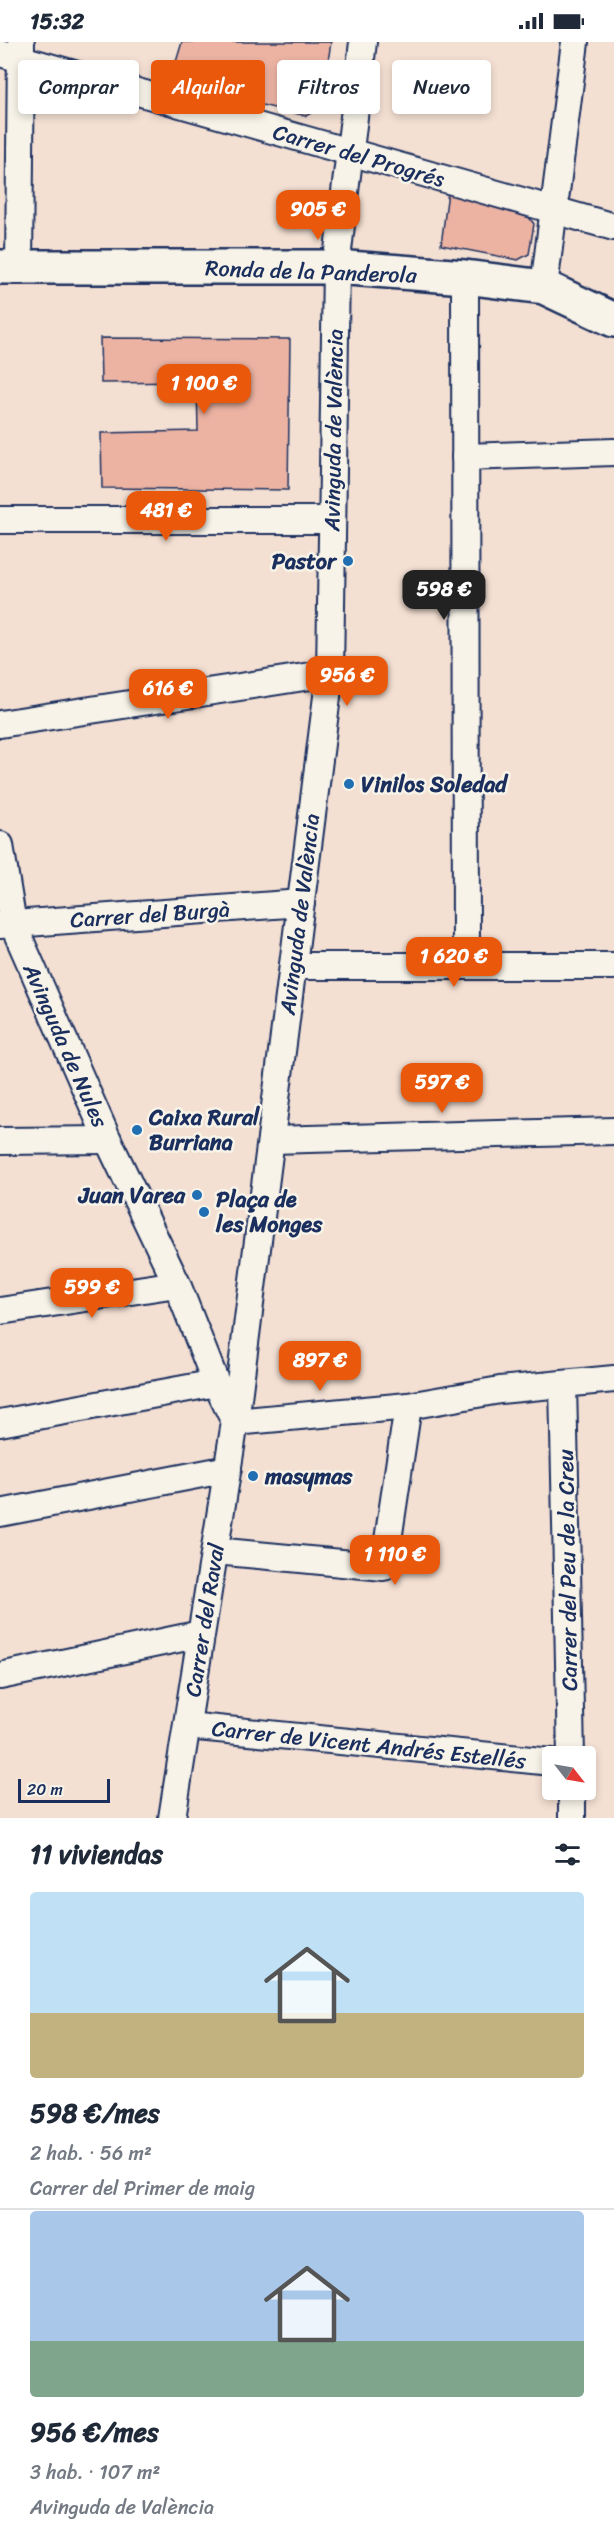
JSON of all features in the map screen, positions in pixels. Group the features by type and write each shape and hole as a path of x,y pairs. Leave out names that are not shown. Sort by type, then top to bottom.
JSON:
{"street":[{"name":"Avinguda de València","path":"271,1140 330,673 336,267 363,42"},
{"path":"544,287 576,42"},
{"name":"Carrer del Progrés","path":"14,52 350,152 614,227"},
{"path":"9,267 14,52"},
{"name":"Ronda de la Panderola","path":"9,267 336,267 465,277 544,287 614,320"},
{"path":"465,277 466,966"},
{"path":"465,457 614,452"},
{"path":"0,520 331,520"},
{"path":"0,724 330,673"},
{"name":"Avinguda de Nules","path":"0,845 6,925 108,1140"},
{"name":"Carrer del Burgà","path":"6,925 301,903"},
{"path":"293,966 614,966"},
{"path":"235,1422 271,1140 614,1131"},
{"path":"0,1141 108,1140 177,1284 216,1383 235,1422"},
{"path":"0,1311 177,1284"},
{"path":"235,1422 408,1406 500,1390 614,1379"},
{"path":"0,1423 216,1383"},
{"name":"Carrer del Peu de la Creu","path":"562,1384 571,1746"},
{"path":"215,1551 384,1568 408,1406"},
{"name":"Carrer del Raval","path":"172,1818 235,1422"},
{"path":"0,1513 228,1468"},
{"path":"0,1676 201,1634"},
{"name":"Carrer de Vicent Andrés Estellés","path":"187,1726 542,1761"},
{"path":"572,1800 572,1818"}],"building":[{"path":"182,42 331,42 328,60 277,60 277,109 265,106 265,60 177,60"},
{"path":"448,192 528,216 534,224 529,254 518,260 441,245"},
{"path":"100,338 290,339 288,490 102,488 101,433 198,431 197,382 101,383"}],"place":[{"name":"Pastor","path":"348,561"},
{"name":"Vinilos Soledad","path":"349,784"},
{"name":"Caixa Rural Burriana","path":"137,1130"},
{"name":"Juan Varea","path":"197,1195"},
{"name":"Plaça de les Monges","path":"204,1212"},
{"name":"masymas","path":"253,1476"}]}
